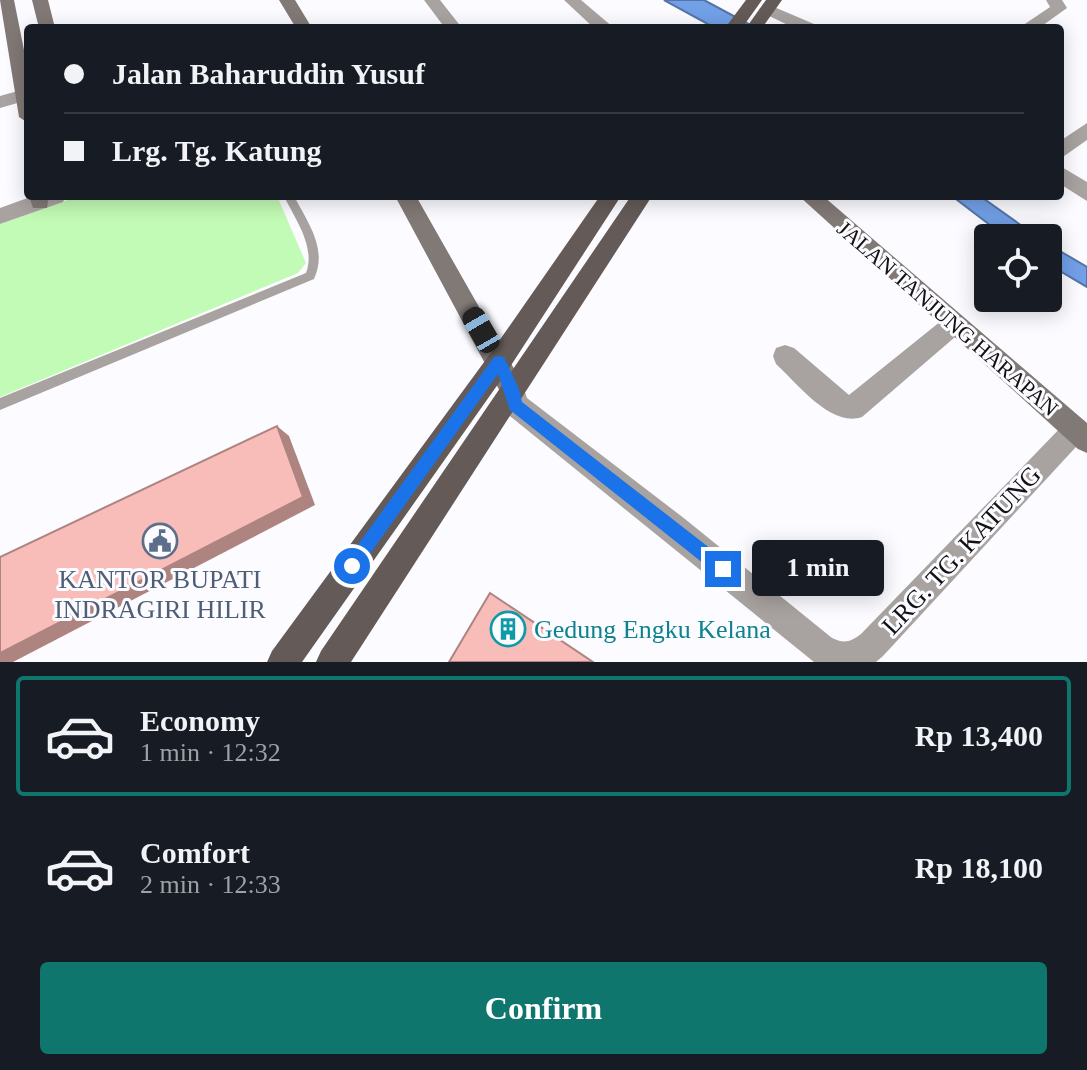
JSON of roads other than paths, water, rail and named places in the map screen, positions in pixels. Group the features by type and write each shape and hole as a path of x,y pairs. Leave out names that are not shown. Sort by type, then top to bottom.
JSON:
{"main road":[{"path":"283,662 499,362 608,200"},
{"path":"332,662 639,200"}],"street":[{"path":"40,0 46,24"},
{"path":"287,0 302,24"},
{"path":"432,0 451,24"},
{"path":"572,0 599,24"},
{"path":"1033,24 1059,8 1054,0"},
{"path":"4,2 21,41 24,82"},
{"path":"755,15 792,24"},
{"path":"0,102 24,95"},
{"path":"1064,149 1087,130"},
{"path":"1064,176 1087,193"},
{"path":"0,216 40,200"},
{"path":"407,200 512,389"},
{"name":"JALAN TANJUNG HARAPAN","path":"814,200 1081,435"},
{"path":"785,356 842,406 853,408 954,324"},
{"name":"LRG. TG. KATUNG","path":"512,389 515,405 675,529 821,649 846,662 857,659 872,645 1081,435"}],"lane":[{"path":"0,404 310,276 316,267 315,253 291,200"}],"water":[{"path":"664,0 704,0 749,24 708,24"},
{"path":"957,200 986,200 1019,224 989,224"},
{"path":"1062,252 1087,267 1087,287 1062,272"}],"place":[{"name":"KANTOR BUPATI INDRAGIRI HILIR","path":"160,541"},
{"name":"Gedung Engku Kelana","path":"508,629"}]}
